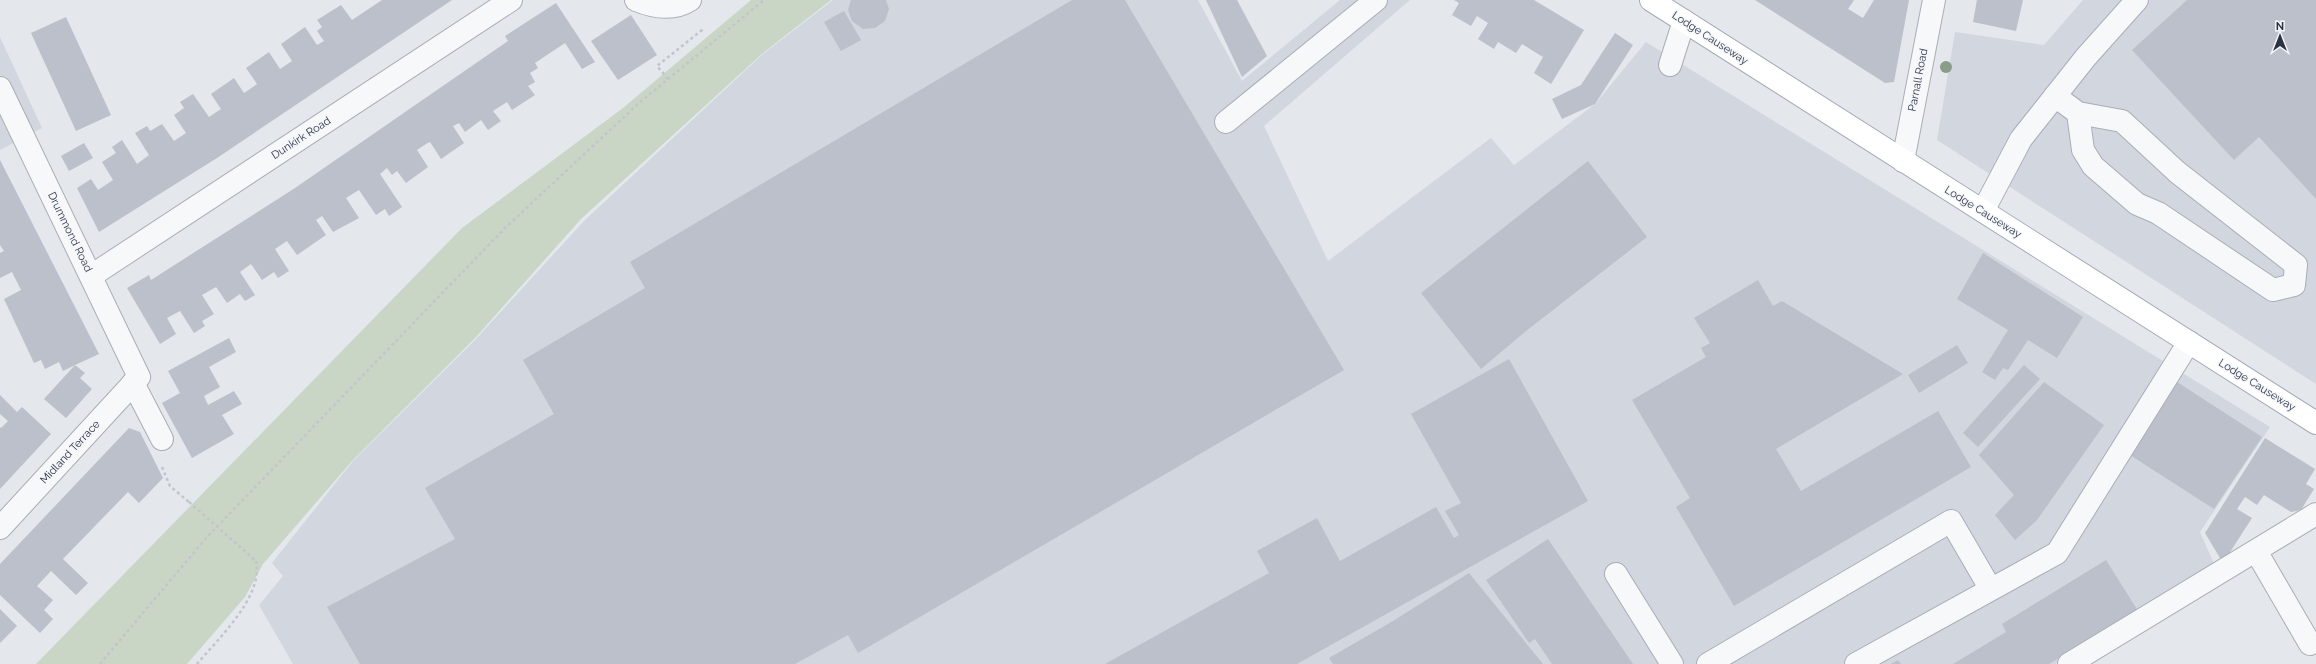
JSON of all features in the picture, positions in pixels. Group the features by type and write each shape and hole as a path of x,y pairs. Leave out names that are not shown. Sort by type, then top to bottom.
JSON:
{"main road":[{"name":"Lodge Causeway","path":"1651,0 2316,423"}],"street":[{"name":"Dunkirk Road","path":"91,276 511,0"},
{"path":"636,0 652,6 664,7 689,1"},
{"path":"1226,122 1376,0"},
{"name":"Parnall Road","path":"1903,161 1934,0"},
{"path":"1983,211 2021,140 2054,96 2136,0"},
{"path":"1670,65 1684,21"},
{"name":"Drummond Road","path":"0,88 91,276 162,439"},
{"path":"2054,96 2078,113 2122,121 2177,172 2296,265 2294,285 2273,290 2158,213 2137,204 2093,166 2083,150 2078,113"},
{"path":"1856,664 2057,552 2189,342"},
{"name":"Midland Terrace","path":"0,528 136,380"},
{"path":"2069,664 2316,514"},
{"path":"1708,664 1951,521 1990,588"},
{"path":"2256,551 2310,644"},
{"path":"1616,574 1672,664"}],"path":[{"path":"100,664 207,537 505,228 668,79 764,0"},
{"path":"668,79 657,66 702,30 689,1"},
{"path":"170,486 256,561 258,572 251,594 241,612 197,664"}],"shaded area":[{"path":"833,0 1198,0 1242,81 1340,0 1410,0 1264,126 1328,261 1491,138 1514,165 1595,104 1646,42 2270,427 2200,532 2215,566 2055,664 293,664 259,605 283,576 272,563 353,461 475,340 584,221 763,54"},
{"path":"2083,0 2316,0 2316,384 1937,140 1955,32 2044,45"},
{"path":"0,37 42,128 0,150"}],"green space":[{"path":"751,0 831,0 763,53 581,219 476,337 352,461 263,564 245,597 187,664 36,664 462,228 623,108"}],"building":[{"path":"382,0 452,0 217,158 99,232 77,188 91,179 98,190 113,180 102,162 116,153 112,147 122,140 137,164 149,155 135,133 147,126 150,131 162,124 174,141 186,133 174,115 184,108 180,102 193,94 209,117 221,109 211,94 234,78 244,93 257,84 246,68 269,52 280,69 292,61 281,44 305,27 317,45 324,41 317,31 322,27 317,20 341,5 352,20"},
{"path":"851,0 886,0 889,9 885,21 875,28 863,29 852,21 848,10"},
{"path":"1072,0 1125,0 1344,370 858,653 848,635 795,664 360,664 327,607 455,539 425,488 554,414 523,360 645,288 630,262"},
{"path":"1206,0 1237,0 1267,56 1242,77"},
{"path":"1454,0 1534,0 1584,30 1551,84 1534,73 1543,57 1522,44 1516,53 1498,42 1494,49 1478,39 1488,23 1477,16 1471,26 1452,15 1459,3"},
{"path":"1755,0 1854,0 1848,9 1863,18 1874,0 1909,0 1894,82 1885,83"},
{"path":"1977,0 2023,0 2016,31 1973,22"},
{"path":"2187,0 2316,0 2316,199 2259,137 2234,160 2132,50"},
{"path":"556,3 595,62 582,69 565,43 535,63 538,68 530,73 535,82 528,86 535,95 512,110 507,102 493,111 501,121 488,130 481,120 465,132 459,123 453,126 464,143 441,159 430,142 417,150 428,167 406,183 397,171 392,175 387,168 380,174 402,207 389,216 385,209 376,215 359,190 346,198 359,218 333,232 322,216 316,220 326,235 297,255 287,241 275,249 289,271 278,278 274,272 262,280 251,264 240,272 255,295 245,301 240,294 227,303 216,287 202,295 214,314 202,321 205,326 194,333 180,311 167,318 176,334 160,344 127,288 149,275 151,280 295,188 508,41 505,36"},
{"path":"844,11 861,40 841,51 824,22"},
{"path":"631,15 657,55 618,80 591,41"},
{"path":"66,17 111,115 76,131 31,33"},
{"path":"1615,33 1633,45 1595,104 1562,119 1552,99 1581,85"},
{"path":"84,143 93,158 69,171 61,156"},
{"path":"0,160 99,354 63,371 59,362 45,369 41,360 34,363 4,299 21,290 12,272 0,278 0,253 4,251 0,245"},
{"path":"1588,161 1647,237 1526,331 1481,369 1421,293"},
{"path":"1983,253 2083,317 2057,358 2028,340 2008,370 2003,368 1995,380 1982,372 2008,330 1957,299"},
{"path":"1758,280 1773,306 1782,301 1903,374 1776,449 1801,491 1938,411 1971,467 1734,606 1676,507 1690,498 1632,400 1706,357 1701,348 1710,343 1694,318"},
{"path":"229,338 236,352 209,367 220,387 204,396 208,405 234,391 242,404 222,415 234,434 192,458 162,403 180,393 168,371"},
{"path":"1957,345 1968,363 1919,393 1908,375"},
{"path":"1509,359 1588,501 1297,664 1105,664 1269,573 1257,551 1317,518 1340,561 1436,507 1454,538 1459,535 1445,511 1461,503 1411,414"},
{"path":"75,365 85,373 80,378 92,389 66,418 44,399"},
{"path":"2024,365 2040,379 1978,447 1963,433"},
{"path":"2044,382 2104,425 2037,520 2015,540 1995,515 2014,495 1979,455"},
{"path":"2177,382 2262,437 2214,509 2130,455"},
{"path":"0,395 17,412 22,407 51,434 0,489 0,427 1,428 8,421 0,414"},
{"path":"129,428 140,432 163,478 139,503 128,492 63,559 88,583 76,595 51,571 37,586 53,600 44,610 53,619 40,633 0,595 0,564"},
{"path":"2265,438 2315,469 2306,484 2314,489 2301,510 2291,512 2264,495 2257,505 2245,497 2237,509 2252,518 2223,563 2205,533"},
{"path":"1548,539 1633,664 1552,664 1535,639 1529,643 1486,580"},
{"path":"2106,560 2138,611 2049,664 1953,664 2006,632 2002,624"},
{"path":"1469,573 1543,664 1333,664 1329,658 1393,621"},
{"path":"0,609 17,626 0,643"},
{"path":"1898,660 1901,664 1891,664"}]}
